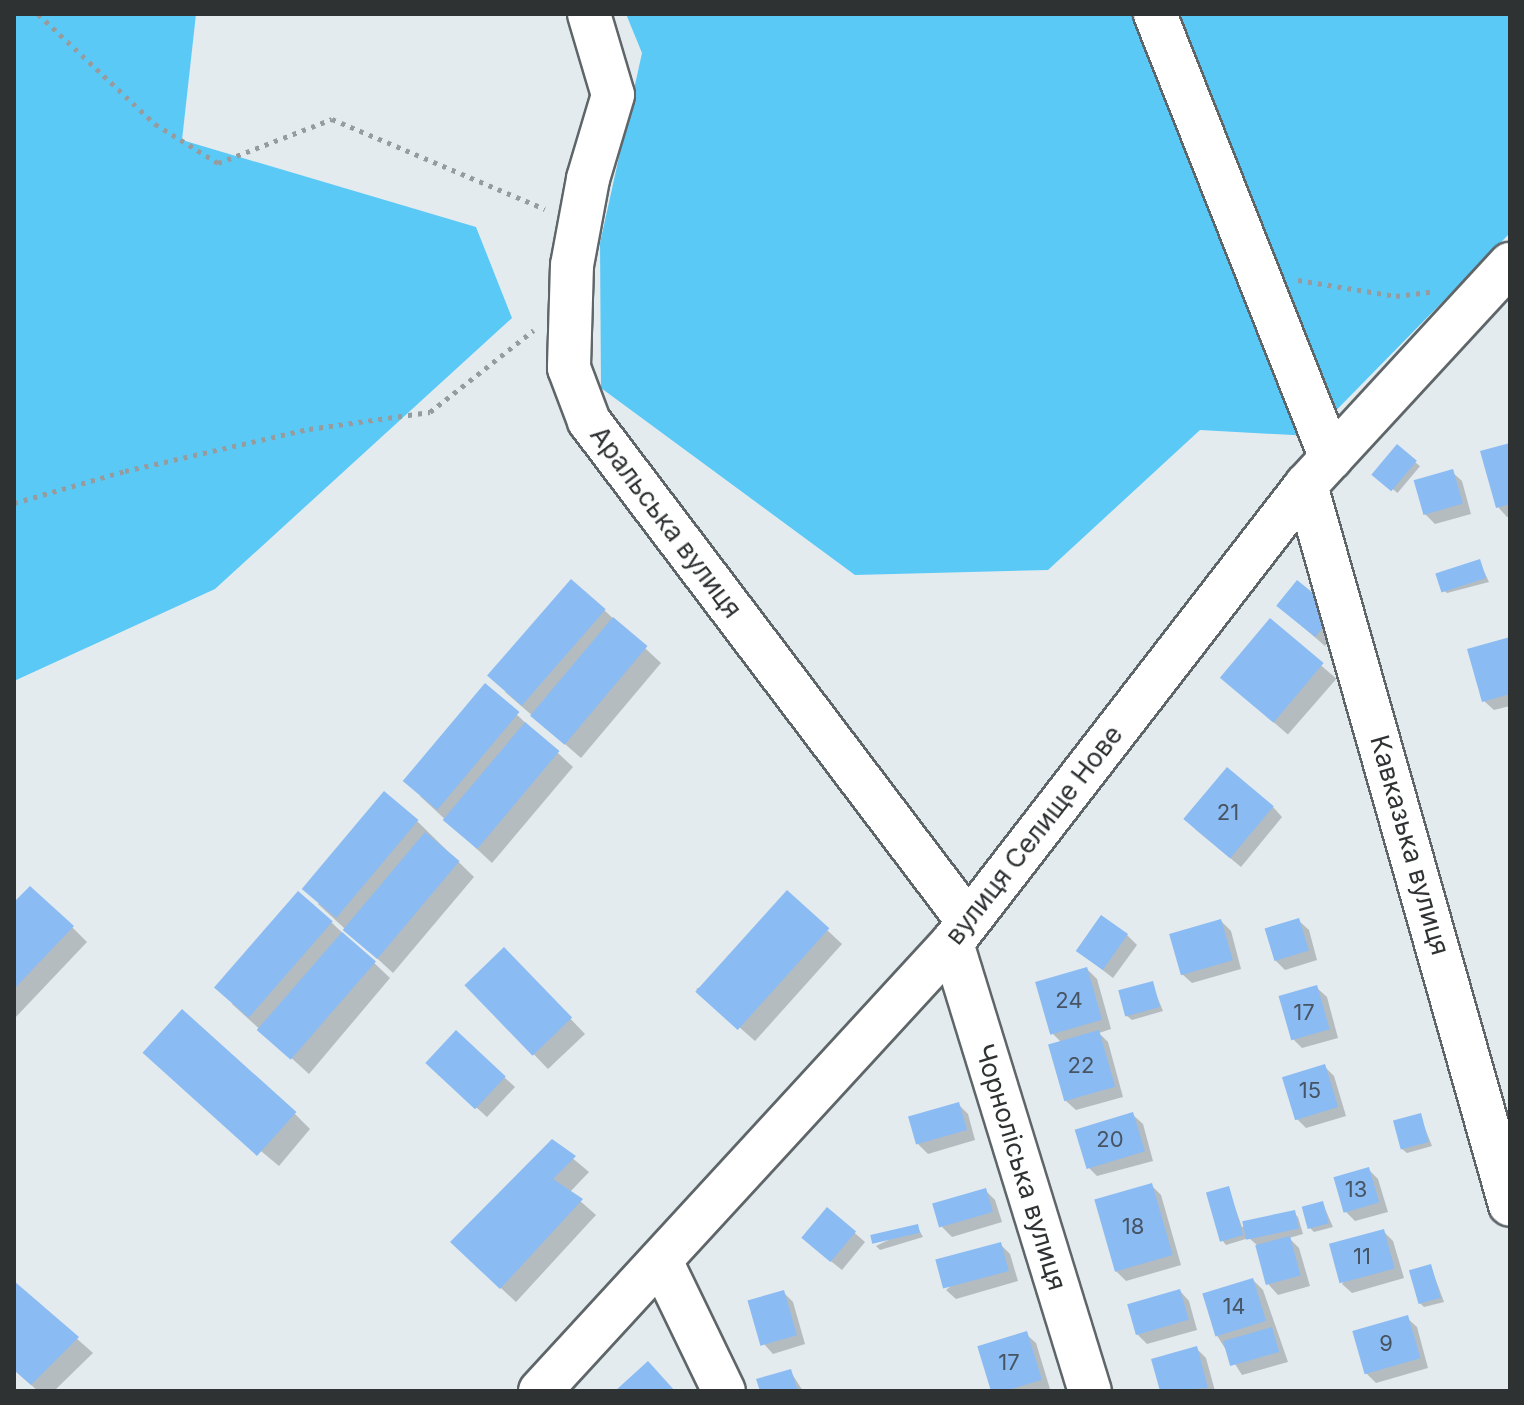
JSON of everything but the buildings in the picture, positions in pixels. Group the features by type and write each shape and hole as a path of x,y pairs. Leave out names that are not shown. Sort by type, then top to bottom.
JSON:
{"street":[{"name":"Аральська вулиця","path":"589,14 613,95 579,224 571,292 569,368 589,421 959,931"},
{"name":"Кавказька вулиця","path":"1155,14 1258,273 1318,471 1510,1205"},
{"name":"вулиця Селище Нове","path":"540,1391 662,1263 959,931 1318,471 1501,274"},
{"name":"Чорноліська вулиця","path":"959,931 1090,1391"},
{"path":"662,1263 724,1391"}],"path":[{"path":"38,14 155,124 218,163 332,119 579,224"},
{"path":"1258,273 1396,296 1501,274"},
{"path":"14,503 125,471 309,429 430,412 503,358 571,292"}],"shaded area":[{"path":"14,14 196,14 182,140 476,227 512,318 215,589 14,681"},
{"path":"626,14 1510,14 1510,233 1311,436 1200,430 1048,570 855,575 601,388 600,243 642,53"}]}
